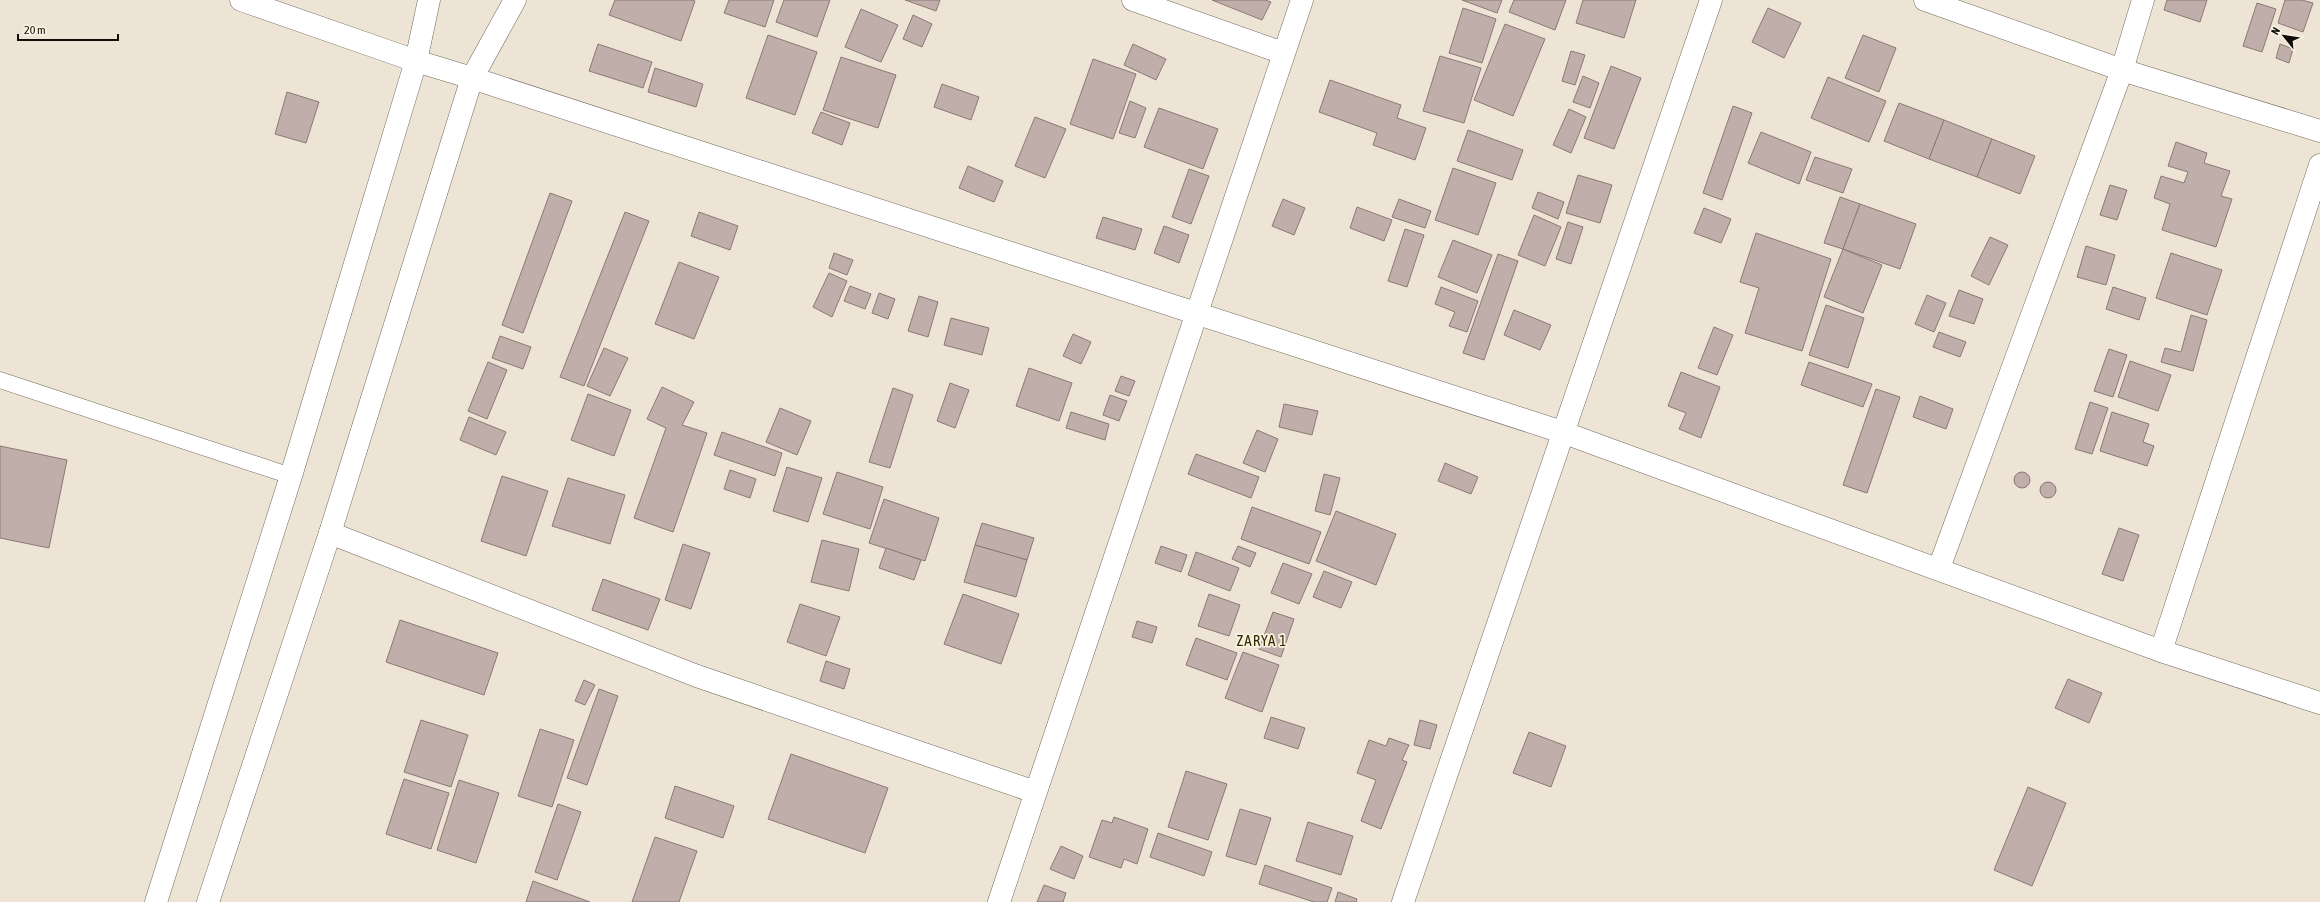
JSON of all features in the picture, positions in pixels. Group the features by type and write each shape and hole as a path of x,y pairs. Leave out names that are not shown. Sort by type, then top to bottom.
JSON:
{"street":[{"path":"241,0 416,61 1562,432 1939,568 2161,651 2320,703"},
{"path":"156,902 291,476 416,61 429,0"},
{"path":"208,902 330,533 472,78 515,0"},
{"path":"1133,0 1284,52"},
{"path":"999,902 1302,0"},
{"path":"1403,902 1562,432 1711,0"},
{"path":"1925,0 2122,70 2320,131"},
{"path":"1939,568 2122,70 2143,0"},
{"path":"2161,651 2320,165"},
{"path":"330,533 697,676 1035,792"}],"lane":[{"path":"0,380 291,476"}],"building":[{"path":"615,0 695,1 681,41 609,15"},
{"path":"729,0 774,0 765,27 724,13"},
{"path":"784,0 830,0 817,37 776,22"},
{"path":"905,0 940,0 936,11"},
{"path":"1212,0 1265,0 1271,2 1262,20"},
{"path":"1462,0 1502,0 1497,13"},
{"path":"1514,0 1566,0 1555,30 1509,12"},
{"path":"1583,0 1636,0 1624,38 1576,23"},
{"path":"2167,0 2207,0 2200,22 2164,10"},
{"path":"2285,0 2302,0 2313,3 2303,32 2278,23"},
{"path":"2257,3 2276,9 2262,52 2243,46"},
{"path":"1463,8 1496,19 1482,63 1449,53"},
{"path":"1768,8 1801,23 1784,58 1752,42"},
{"path":"861,9 898,25 881,62 845,47"},
{"path":"913,15 932,24 922,47 903,39"},
{"path":"1505,24 1545,39 1513,116 1474,100"},
{"path":"768,35 817,52 795,115 746,98"},
{"path":"1863,35 1896,48 1879,92 1845,78"},
{"path":"598,44 652,62 643,88 589,71"},
{"path":"1133,44 1166,59 1156,80 1124,65"},
{"path":"2280,44 2293,49 2289,63 2276,58"},
{"path":"1571,51 1585,55 1575,85 1562,81"},
{"path":"1440,56 1481,68 1464,123 1423,111"},
{"path":"841,57 896,75 878,128 823,110"},
{"path":"1093,59 1136,74 1113,139 1070,124"},
{"path":"1611,66 1641,78 1614,149 1584,138"},
{"path":"655,68 703,84 696,107 648,92"},
{"path":"1583,76 1599,83 1590,108 1573,102"},
{"path":"1828,77 1886,101 1869,142 1811,118"},
{"path":"1330,80 1401,105 1397,118 1426,128 1415,160 1373,145 1377,133 1319,112"},
{"path":"942,84 979,97 971,120 934,107"},
{"path":"287,92 319,102 306,143 275,134"},
{"path":"1130,101 1146,108 1135,138 1119,133"},
{"path":"1899,103 1944,120 1929,159 1884,141"},
{"path":"1733,106 1752,113 1722,200 1703,193"},
{"path":"1159,108 1218,129 1203,169 1144,147"},
{"path":"1569,109 1586,117 1571,153 1553,145"},
{"path":"821,112 850,123 842,145 812,133"},
{"path":"1035,117 1066,129 1045,178 1015,166"},
{"path":"1944,120 1992,139 1977,177 1929,159"},
{"path":"1468,130 1523,150 1512,180 1457,161"},
{"path":"1761,132 1811,152 1799,184 1748,163"},
{"path":"1992,139 2035,156 2020,194 1977,177"},
{"path":"2176,142 2207,153 2204,163 2230,171 2221,196 2232,199 2216,247 2162,230 2170,204 2154,198 2161,176 2184,183 2188,172 2168,166"},
{"path":"1815,157 1852,169 1843,193 1806,180"},
{"path":"968,166 1003,181 994,202 959,188"},
{"path":"1453,168 1496,183 1478,235 1435,220"},
{"path":"1189,169 1209,176 1191,224 1172,217"},
{"path":"1578,175 1612,185 1600,223 1566,213"},
{"path":"2110,185 2127,190 2117,220 2100,215"},
{"path":"1538,192 1564,202 1558,219 1532,208"},
{"path":"550,193 572,201 523,333 502,325"},
{"path":"1840,197 1860,204 1843,249 1824,243"},
{"path":"1283,199 1305,208 1294,235 1272,226"},
{"path":"1399,199 1431,211 1425,228 1392,217"},
{"path":"1860,204 1916,224 1900,269 1843,249"},
{"path":"1357,207 1392,220 1384,241 1350,228"},
{"path":"1704,208 1731,219 1721,243 1694,233"},
{"path":"625,212 649,221 584,386 560,377"},
{"path":"699,212 738,226 730,250 691,236"},
{"path":"1534,215 1561,227 1545,266 1518,255"},
{"path":"1103,217 1142,229 1135,250 1096,238"},
{"path":"1568,222 1583,227 1571,264 1556,259"},
{"path":"1164,226 1189,235 1179,263 1154,253"},
{"path":"1405,229 1424,235 1407,287 1388,281"},
{"path":"1756,233 1831,259 1802,351 1745,333 1759,288 1740,282"},
{"path":"1990,237 2008,245 1989,285 1971,276"},
{"path":"1453,240 1492,255 1477,293 1438,277"},
{"path":"2086,246 2115,255 2106,285 2077,277"},
{"path":"1843,249 1882,265 1863,313 1824,297"},
{"path":"834,253 853,260 847,275 829,268"},
{"path":"2171,253 2222,270 2207,315 2156,298"},
{"path":"1498,254 1518,261 1484,360 1463,353"},
{"path":"679,262 719,277 694,339 655,324"},
{"path":"829,273 847,281 832,317 813,307"},
{"path":"850,286 871,294 865,309 844,301"},
{"path":"1441,287 1478,301 1467,332 1449,326 1455,312 1435,304"},
{"path":"2113,287 2146,298 2139,320 2106,309"},
{"path":"1959,290 1983,299 1974,324 1949,316"},
{"path":"879,293 895,299 888,319 872,313"},
{"path":"1927,295 1946,303 1934,332 1915,324"},
{"path":"919,296 938,302 928,337 908,331"},
{"path":"1826,305 1864,318 1848,368 1809,355"},
{"path":"1514,310 1551,325 1540,350 1504,335"},
{"path":"2191,315 2207,320 2193,371 2161,362 2165,348 2181,352"},
{"path":"951,318 989,328 982,355 944,345"},
{"path":"1714,327 1733,335 1717,375 1698,368"},
{"path":"1939,332 1966,342 1960,357 1933,347"},
{"path":"1073,334 1091,342 1081,364 1063,356"},
{"path":"500,336 531,347 523,369 492,358"},
{"path":"604,348 628,358 610,396 587,386"},
{"path":"2109,349 2127,355 2113,397 2094,391"},
{"path":"2130,361 2171,375 2158,411 2118,397"},
{"path":"488,362 507,370 487,419 468,411"},
{"path":"1809,362 1872,384 1863,407 1801,385"},
{"path":"1029,368 1072,383 1059,421 1016,406"},
{"path":"1681,372 1720,387 1701,438 1679,429 1686,413 1668,406"},
{"path":"1121,376 1135,381 1129,396 1115,391"},
{"path":"950,383 969,390 955,428 937,421"},
{"path":"662,387 694,402 682,425 707,433 673,532 634,518 666,428 647,419"},
{"path":"893,388 913,395 890,468 869,462"},
{"path":"1876,389 1900,397 1867,493 1843,485"},
{"path":"588,394 631,410 614,456 571,440"},
{"path":"1110,395 1127,401 1119,421 1103,415"},
{"path":"1920,396 1953,409 1946,429 1913,417"},
{"path":"2090,402 2108,408 2092,454 2075,449"},
{"path":"1284,404 1318,411 1312,435 1279,427"},
{"path":"780,408 811,421 797,455 766,442"},
{"path":"1071,412 1109,424 1105,440 1066,428"},
{"path":"2112,412 2149,424 2143,442 2154,446 2147,466 2100,451"},
{"path":"469,417 506,432 496,455 460,440"},
{"path":"1257,430 1278,439 1265,472 1243,463"},
{"path":"722,432 782,453 775,476 714,455"},
{"path":"0,446 67,460 49,548 0,538"},
{"path":"1196,454 1259,477 1251,498 1188,474"},
{"path":"1445,463 1478,477 1471,494 1438,481"},
{"path":"787,467 822,478 808,522 773,511"},
{"path":"730,470 756,479 750,498 724,489"},
{"path":"837,472 883,487 870,529 823,514"},
{"path":"2019,472 2025,472 2030,477 2028,486 2025,488 2019,488 2014,483 2014,477"},
{"path":"1324,474 1340,478 1330,515 1315,511"},
{"path":"502,476 548,491 526,556 481,541"},
{"path":"568,478 625,495 610,544 552,526"},
{"path":"2045,482 2051,482 2056,487 2054,496 2051,498 2045,498 2040,493 2040,487"},
{"path":"884,499 939,518 925,561 869,543"},
{"path":"1252,507 1321,532 1309,564 1241,539"},
{"path":"1336,511 1396,534 1376,585 1316,561"},
{"path":"982,523 1034,538 1027,560 975,545"},
{"path":"2119,528 2139,535 2123,581 2102,574"},
{"path":"822,540 859,549 849,591 811,582"},
{"path":"683,544 710,553 691,609 665,600"},
{"path":"975,545 1027,560 1016,597 964,582"},
{"path":"1161,546 1187,555 1181,572 1155,563"},
{"path":"1238,546 1256,553 1250,567 1232,559"},
{"path":"886,548 921,560 914,580 879,568"},
{"path":"1196,552 1239,568 1230,591 1188,575"},
{"path":"1283,563 1312,574 1299,604 1271,593"},
{"path":"1324,571 1352,582 1341,608 1313,597"},
{"path":"603,579 660,599 648,630 592,610"},
{"path":"963,594 1019,614 1001,664 944,644"},
{"path":"1209,594 1240,605 1229,636 1198,626"},
{"path":"800,604 840,617 826,656 787,642"},
{"path":"1273,612 1294,619 1281,657 1259,649"},
{"path":"400,620 498,653 484,695 386,662"},
{"path":"1137,621 1157,627 1152,643 1132,637"},
{"path":"1196,638 1237,653 1227,680 1186,665"},
{"path":"1243,652 1279,665 1262,712 1225,698"},
{"path":"826,661 850,669 844,689 820,681"},
{"path":"2068,679 2102,693 2089,723 2055,708"},
{"path":"584,680 595,685 585,705 575,701"},
{"path":"599,689 618,696 587,785 567,778"},
{"path":"1271,717 1305,728 1298,749 1264,738"},
{"path":"421,720 468,735 451,787 404,772"},
{"path":"1420,720 1437,725 1430,749 1414,745"},
{"path":"540,729 574,740 552,807 518,796"},
{"path":"1529,732 1566,746 1551,787 1513,773"},
{"path":"1389,738 1409,745 1402,760 1407,762 1381,829 1361,821 1376,780 1357,773 1369,740 1386,746"},
{"path":"791,754 888,788 865,853 768,819"},
{"path":"1186,771 1227,784 1208,840 1168,827"},
{"path":"404,779 449,793 431,849 386,834"},
{"path":"459,780 499,793 476,863 437,850"},
{"path":"675,786 734,806 723,838 665,818"},
{"path":"2028,787 2066,803 2032,886 1994,870"},
{"path":"558,804 581,812 557,880 535,872"},
{"path":"1240,809 1271,818 1256,865 1226,856"},
{"path":"1114,817 1148,829 1137,864 1124,859 1121,868 1089,857 1102,820 1112,823"},
{"path":"1308,822 1353,836 1341,875 1296,861"},
{"path":"1158,833 1212,852 1204,876 1150,857"},
{"path":"655,837 697,851 679,902 632,902"},
{"path":"1061,846 1083,856 1074,879 1050,869"},
{"path":"1265,865 1332,888 1327,902 1314,902 1259,884"},
{"path":"533,881 590,902 526,902"},
{"path":"1044,885 1066,893 1063,902 1037,902"},
{"path":"1338,892 1357,899 1356,902 1335,902"}],"district":[{"name":"ZARYA 1","path":"1262,640"}]}
